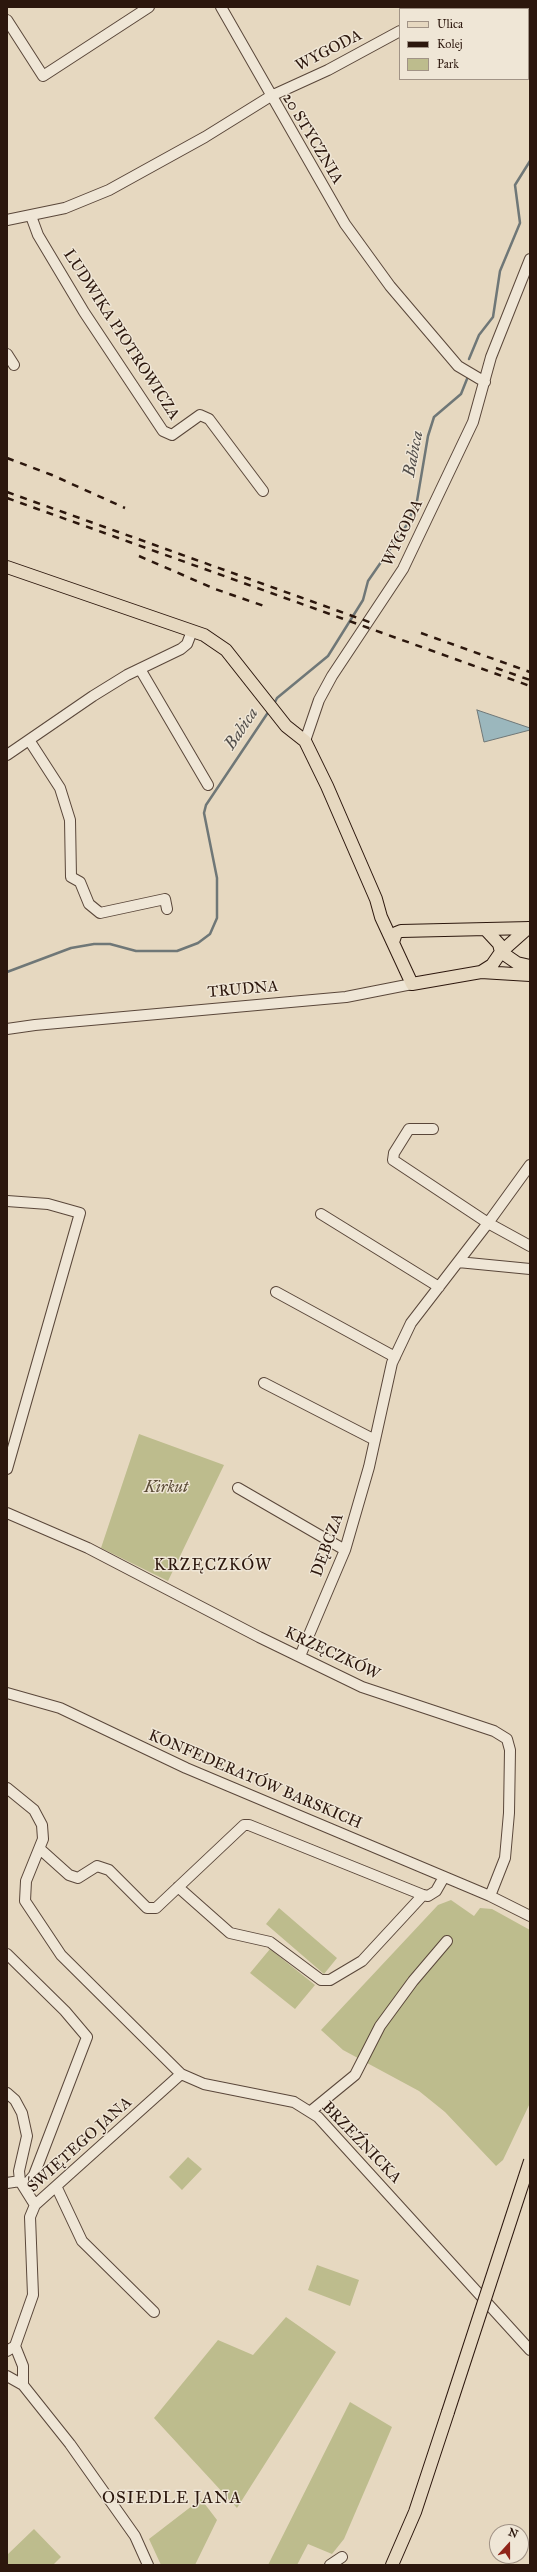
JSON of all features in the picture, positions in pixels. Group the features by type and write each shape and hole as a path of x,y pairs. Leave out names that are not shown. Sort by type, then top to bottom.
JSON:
{"main road":[{"path":"7,567 192,631 215,641 226,650 286,726 305,741 325,781 376,899 390,924 401,931"},
{"path":"376,899 381,917 412,984"},
{"path":"393,942 396,933 401,931 529,928"},
{"path":"481,972 492,965 501,952 529,928"},
{"path":"486,930 498,944 501,952 517,963 530,966"},
{"name":"TRUDNA","path":"412,984 481,972 530,975"},
{"path":"392,2565 415,2512 530,2161"}],"street":[{"path":"7,20 43,76 149,7"},
{"path":"221,7 271,96"},
{"name":"WYGODA","path":"271,96 328,70 399,32"},
{"name":"20 STYCZNIA","path":"7,220 64,208 109,190 205,137 271,96 345,224 390,286 458,366 485,382"},
{"name":"LUDWIKA PIOTROWICZA","path":"31,216 38,234 84,312 163,431 172,435 200,415 210,419 263,491"},
{"name":"WYGODA","path":"305,741 319,700 332,676 403,569 473,422 491,357 530,259"},
{"path":"7,354 14,365"},
{"path":"7,755 93,696 140,669 181,650 187,644 192,631"},
{"path":"140,669 186,750 208,785"},
{"path":"29,740 60,788 70,820 70,877 80,882 89,904 100,913 165,899 167,909"},
{"name":"TRUDNA","path":"7,1029 346,997 412,984"},
{"path":"433,1129 409,1129 394,1153 393,1160 488,1223 530,1246"},
{"name":"DĘBCZA","path":"300,1656 345,1550 375,1440 395,1357 411,1323 488,1223 530,1165"},
{"path":"7,1201 48,1204 80,1213 7,1469"},
{"path":"321,1214 439,1287"},
{"path":"458,1262 530,1270"},
{"path":"276,1292 395,1357"},
{"path":"264,1383 375,1440"},
{"path":"238,1488 345,1550"},
{"name":"KRZĘCZKÓW","path":"7,1513 88,1548 362,1686 494,1731 507,1740 510,1750 509,1813 505,1858 490,1896"},
{"name":"KONFEDERATÓW BARSKICH","path":"7,1693 60,1708 186,1768 490,1896 530,1916"},
{"name":"BRZEŹNICKA","path":"7,1788 34,1810 42,1825 43,1839 24,1892 29,1910 61,1955 181,2074 204,2084 285,2099 311,2110 530,2350"},
{"path":"40,1849 68,1876 78,1878 97,1866 109,1870 147,1908 156,1908 244,1825 250,1824 423,1895 428,1896 436,1891 444,1877"},
{"path":"178,1887 230,1933 270,1942 321,1980 330,1980 362,1961 423,1895"},
{"path":"311,2110 355,2074 380,2026 413,1981 448,1941"},
{"path":"7,1954 65,2011 87,2037 34,2175 22,2184 7,2183"},
{"name":"ŚWIĘTEGO JANA","path":"23,2385 23,2366 11,2348 33,2295 30,2217 35,2205 57,2188 181,2074"},
{"path":"7,2093 15,2100 22,2113 27,2136 19,2171 22,2184 35,2205"},
{"path":"57,2188 82,2241 154,2312"},
{"path":"7,2376 23,2385 70,2444 135,2536 148,2565"},
{"path":"330,2565 342,2557"}],"green space":[{"name":"Kirkut","path":"139,1434 224,1465 168,1581 101,1548"},
{"path":"451,1900 474,1916 480,1908 492,1909 530,1930 530,2103 503,2160 496,2166 445,2112 419,2091 343,2050 321,2030 438,1905"},
{"path":"279,1908 337,1958 324,1974 266,1924"},
{"path":"270,1949 315,1985 295,2009 250,1973"},
{"path":"188,2157 202,2169 182,2190 169,2177"},
{"path":"317,2265 359,2280 350,2306 308,2290"},
{"path":"286,2317 336,2352 237,2508 154,2418 218,2340 253,2355"},
{"path":"350,2402 392,2427 344,2539 332,2554 308,2544 297,2565 268,2565"},
{"path":"201,2499 217,2520 195,2565 161,2565 149,2539"},
{"path":"34,2529 61,2557 53,2565 7,2565 7,2555"}],"water":[{"path":"477,710 530,728 530,730 484,742"}],"waterway":[{"name":"Babica","path":"469,359 479,335 493,317 500,271 520,223 515,185 530,161"},
{"name":"Babica","path":"274,704 277,698 328,656 363,600 368,581 406,526 417,501 428,436 434,417 461,394 467,379"},
{"name":"Babica","path":"7,972 71,948 94,944 110,944 136,951 177,951 198,943 210,934 217,918 217,878 204,813 206,805 269,711"}],"railway":[{"path":"7,458 52,475 125,508"},
{"path":"7,492 372,623"},
{"path":"7,498 530,686"},
{"path":"139,556 215,589 264,606"},
{"path":"421,633 530,672"},
{"path":"496,668 530,680"}],"district":[{"name":"KRZĘCZKÓW","path":"213,1566"},
{"name":"OSIEDLE JANA","path":"172,2499"}]}
